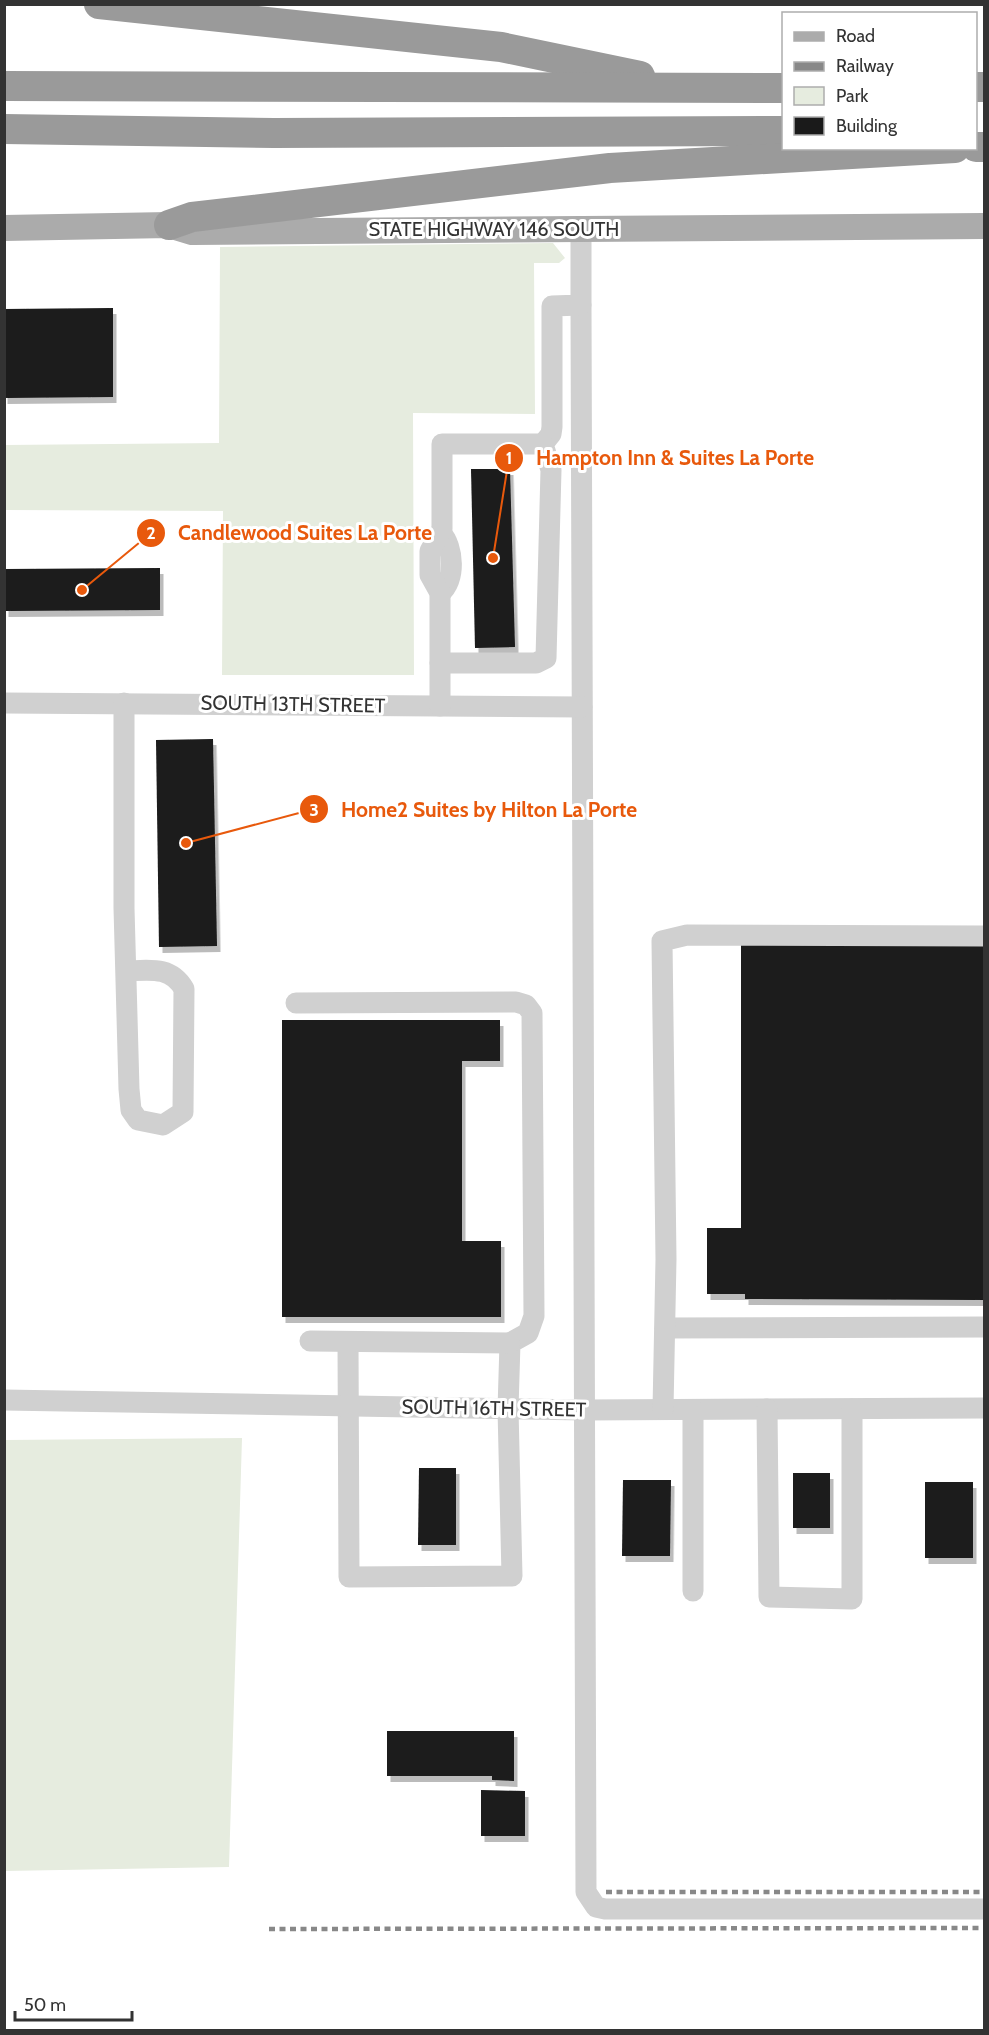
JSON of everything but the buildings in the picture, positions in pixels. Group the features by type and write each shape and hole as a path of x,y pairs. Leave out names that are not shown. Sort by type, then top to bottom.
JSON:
{"highway":[{"path":"99,4 501,47 704,89"},
{"path":"4,86 782,88"},
{"path":"4,129 274,133 782,131"},
{"path":"170,225 192,216 610,168 920,150"}],"main road":[{"name":"STATE HIGHWAY 146 SOUTH","path":"4,228 170,225 192,232 984,226"}],"street":[{"path":"581,228 586,1892 590,1901 605,1910 984,1909"},
{"path":"543,444 551,434 552,426 552,306 580,305"},
{"path":"440,706 440,593 430,575 430,551 441,533 442,444 543,444"},
{"path":"440,663 536,663 546,658 551,470 543,444"},
{"name":"SOUTH 13TH STREET","path":"4,703 582,707"},
{"path":"124,703 124,908 131,1110 138,1120 163,1125 183,1112 184,989 178,979 158,970 127,971"},
{"path":"663,1409 665,1328 662,941 687,935 984,936"},
{"path":"296,1003 516,1002 526,1005 532,1013 534,1316 528,1333 510,1343 310,1341"},
{"path":"665,1328 984,1326"},
{"path":"348,1342 349,1577 512,1576 508,1409 510,1343"},
{"name":"SOUTH 16TH STREET","path":"4,1400 585,1410 984,1408"},
{"path":"767,1409 769,1597 852,1599 852,1409"},
{"path":"693,1410 693,1591"}],"green space":[{"path":"553,243 565,258 559,263 534,263 535,414 413,413 414,675 222,675 223,511 5,510 5,445 219,443 220,247"},
{"path":"242,1438 229,1867 5,1871 5,1440"}],"railway":[{"path":"606,1892 984,1892"},
{"path":"269,1929 984,1928"}],"place":[{"name":"Hampton Inn & Suites La Porte","path":"493,558"},
{"name":"Candlewood Suites La Porte","path":"82,590"},
{"name":"Home2 Suites by Hilton La Porte","path":"186,843"}]}
